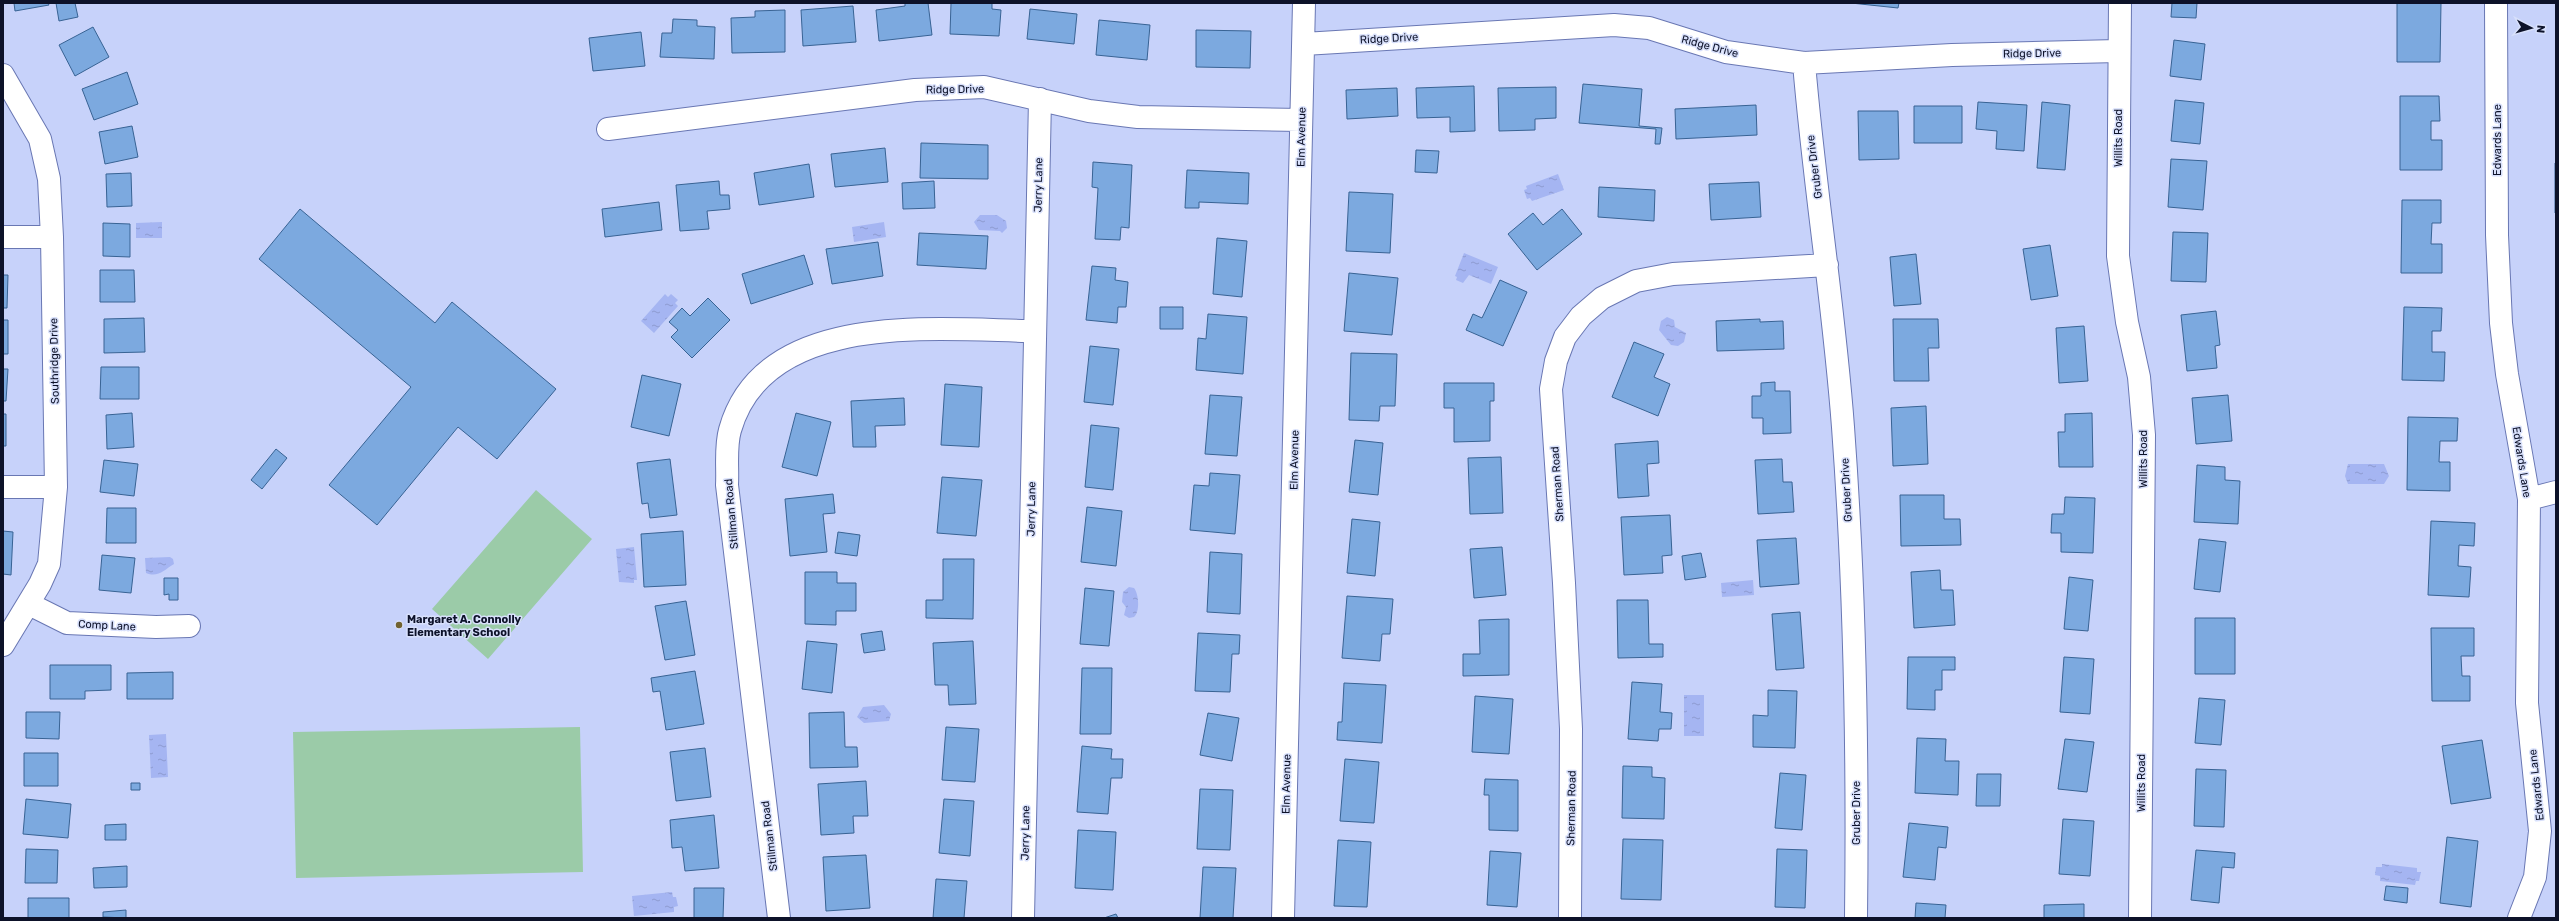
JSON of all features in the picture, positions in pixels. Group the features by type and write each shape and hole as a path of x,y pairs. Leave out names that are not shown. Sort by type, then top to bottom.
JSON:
{"street":[{"name":"Elm Avenue","path":"1283,918 1304,3"},
{"name":"Willits Road","path":"2120,3 2118,51 2118,256 2127,322 2139,377 2144,435 2140,918"},
{"name":"Edwards Lane","path":"2496,3 2497,235 2501,323 2507,374 2529,499 2527,703 2540,831 2535,877 2518,918"},
{"name":"Ridge Drive","path":"1304,44 1614,24 1649,28 1726,52 1804,63 1952,55 2118,51"},
{"name":"Gruber Drive","path":"1804,63 1812,158 1827,265 1843,427 1855,662 1856,918"},
{"name":"Southridge Drive","path":"3,75 40,139 49,179 52,237 56,487 49,564 29,604 3,645"},
{"name":"Ridge Drive","path":"608,129 915,90 984,87 1089,111 1138,117 1301,120"},
{"name":"Jerry Lane","path":"1023,918 1034,330 1040,99"},
{"path":"3,237 52,237"},
{"name":"Sherman Road","path":"1570,918 1571,729 1564,582 1551,389 1558,355 1565,337 1581,316 1602,298 1636,281 1673,274 1827,265"},
{"name":"Stillman Road","path":"779,918 727,485 729,431 741,401 757,379 763,374 788,357 824,341 871,333 921,330 1034,330"},
{"path":"3,488 56,487"},
{"path":"2529,499 2556,492"},
{"name":"Comp Lane","path":"29,604 67,623 156,627 189,626"}],"green space":[{"path":"536,490 592,539 488,659 432,609"},
{"path":"580,727 583,872 296,878 293,732"}],"water":[{"path":"1558,174 1564,190 1532,201 1530,198 1527,199 1524,190 1527,189 1526,186"},
{"path":"980,215 997,215 1006,221 1007,228 1002,233 1000,231 979,230 974,222"},
{"path":"162,222 162,238 136,238 136,223"},
{"path":"884,222 886,237 854,242 852,227"},
{"path":"1464,253 1498,267 1491,284 1469,275 1463,283 1456,280 1457,277 1455,276"},
{"path":"665,294 668,297 671,294 678,300 675,303 678,306 654,333 641,321"},
{"path":"1667,317 1674,320 1675,327 1686,333 1684,342 1678,346 1671,345 1659,330 1661,321"},
{"path":"2348,464 2384,464 2389,476 2384,484 2348,484 2345,476"},
{"path":"634,547 637,580 634,580 634,583 619,582 616,549"},
{"path":"170,557 173,559 174,564 164,571 154,575 146,573 145,558"},
{"path":"1753,580 1754,595 1722,597 1721,583"},
{"path":"1129,587 1134,588 1136,591 1138,603 1136,615 1129,618 1124,615 1126,607 1122,602 1123,592"},
{"path":"1684,695 1704,695 1704,736 1684,736"},
{"path":"884,705 891,714 889,721 864,723 857,717 863,707"},
{"path":"166,734 168,777 151,778 149,735"},
{"path":"2382,864 2417,868 2417,872 2421,872 2419,881 2416,881 2415,885 2380,881 2380,876 2375,875 2376,867 2382,867"},
{"path":"672,892 673,897 676,897 678,906 674,907 674,912 634,916 632,896"}],"building":[{"path":"14,3 48,3 49,5 15,11"},
{"path":"56,3 75,3 78,17 59,21"},
{"path":"905,3 928,3 932,35 879,41 876,10 905,6"},
{"path":"951,3 992,3 992,9 1001,10 999,36 950,34"},
{"path":"1851,3 1899,3 1898,8"},
{"path":"2172,3 2197,3 2196,18 2171,17"},
{"path":"2397,3 2441,3 2440,62 2397,62"},
{"path":"853,6 856,42 803,46 801,10"},
{"path":"1030,9 1077,14 1074,44 1027,39"},
{"path":"785,10 785,52 732,53 731,18 755,17 755,11"},
{"path":"673,19 697,20 697,26 715,27 714,59 660,57 662,33 672,33"},
{"path":"1099,20 1150,25 1147,60 1096,55"},
{"path":"93,27 109,57 75,76 59,45"},
{"path":"1196,30 1251,31 1250,68 1196,67"},
{"path":"641,32 645,66 593,71 589,38"},
{"path":"2174,40 2205,44 2201,80 2170,76"},
{"path":"127,72 138,104 94,120 82,89"},
{"path":"1583,84 1642,89 1639,126 1662,128 1660,144 1655,144 1656,129 1579,123"},
{"path":"1474,86 1475,131 1450,132 1450,117 1417,118 1416,88"},
{"path":"1556,87 1556,118 1535,119 1535,130 1499,131 1498,88"},
{"path":"1397,88 1398,116 1347,119 1346,90"},
{"path":"2400,96 2439,96 2440,121 2431,121 2431,140 2442,140 2442,170 2400,170"},
{"path":"2175,100 2204,103 2200,144 2171,141"},
{"path":"1978,102 2027,105 2024,151 1996,149 1997,131 1976,129"},
{"path":"2042,102 2070,105 2065,170 2037,168"},
{"path":"1756,105 1757,135 1676,139 1675,109"},
{"path":"1914,106 1962,106 1962,143 1914,143"},
{"path":"1858,111 1898,111 1899,159 1859,160"},
{"path":"132,126 138,157 105,164 99,132"},
{"path":"921,143 988,145 988,179 920,178"},
{"path":"885,148 888,182 835,187 831,154"},
{"path":"1416,150 1439,151 1437,173 1415,172"},
{"path":"2171,159 2207,161 2203,210 2168,207"},
{"path":"1093,162 1132,165 1129,228 1121,227 1120,240 1095,239 1098,188 1092,187"},
{"path":"2556,163 2556,213 2555,213"},
{"path":"809,164 814,197 759,205 754,173"},
{"path":"1187,170 1249,173 1248,204 1199,202 1199,208 1185,208"},
{"path":"131,173 132,206 107,207 106,174"},
{"path":"719,181 720,195 729,195 730,209 707,211 709,229 680,231 676,185"},
{"path":"934,181 935,208 903,209 902,183"},
{"path":"1759,182 1761,217 1711,220 1709,184"},
{"path":"1599,187 1655,190 1654,221 1598,217"},
{"path":"1349,192 1393,194 1390,253 1346,251"},
{"path":"2402,200 2441,200 2441,223 2432,223 2431,244 2442,244 2442,273 2401,273"},
{"path":"659,202 662,230 605,237 602,209"},
{"path":"300,209 435,323 452,302 556,389 497,459 458,427 377,525 329,485 411,387 259,259"},
{"path":"1562,209 1582,234 1537,270 1508,234 1533,213 1543,225"},
{"path":"103,223 130,224 130,257 103,256"},
{"path":"2173,232 2208,233 2206,282 2171,281"},
{"path":"919,233 988,236 986,269 917,265"},
{"path":"1217,238 1247,241 1242,297 1213,294"},
{"path":"878,242 883,276 832,284 826,249"},
{"path":"2050,245 2058,296 2031,300 2023,249"},
{"path":"1916,254 1921,304 1894,306 1890,257"},
{"path":"804,255 813,284 751,304 742,274"},
{"path":"1092,266 1116,268 1115,280 1128,282 1126,307 1118,307 1117,323 1086,320"},
{"path":"100,270 134,270 135,302 100,302"},
{"path":"1349,273 1398,278 1392,335 1344,331"},
{"path":"3,275 8,275 7,308 3,308"},
{"path":"1500,280 1527,292 1503,346 1466,330 1473,314 1482,318"},
{"path":"708,298 730,320 692,358 671,337 678,330 669,322 682,308 690,316"},
{"path":"1160,307 1183,307 1183,329 1160,329"},
{"path":"2404,307 2442,308 2441,331 2432,331 2432,352 2445,352 2444,381 2402,380"},
{"path":"2216,311 2220,345 2215,346 2217,368 2187,371 2181,315"},
{"path":"1208,314 1247,317 1243,374 1196,370 1198,338 1206,339"},
{"path":"144,318 145,352 104,353 104,319"},
{"path":"1760,319 1760,322 1783,321 1784,349 1717,351 1716,321"},
{"path":"1893,319 1938,319 1939,348 1928,348 1929,381 1894,381"},
{"path":"3,320 8,320 8,354 3,354"},
{"path":"2084,326 2088,381 2059,383 2056,328"},
{"path":"1634,342 1664,354 1654,377 1670,384 1658,416 1612,397"},
{"path":"1090,346 1119,349 1113,405 1084,402"},
{"path":"1351,353 1397,354 1395,406 1380,406 1379,421 1349,420"},
{"path":"101,367 139,367 139,399 100,399"},
{"path":"3,369 8,369 6,401 3,401"},
{"path":"642,375 681,384 669,436 631,427"},
{"path":"1775,382 1775,391 1790,391 1791,433 1763,434 1763,418 1752,418 1752,396 1761,396 1761,383"},
{"path":"1444,383 1494,383 1494,401 1490,401 1490,441 1454,442 1454,408 1444,408"},
{"path":"945,384 982,387 979,447 941,445"},
{"path":"1210,395 1242,397 1237,456 1205,454"},
{"path":"2228,395 2232,441 2196,444 2192,398"},
{"path":"904,398 905,425 875,426 876,447 853,447 851,401"},
{"path":"1926,406 1928,464 1893,466 1891,408"},
{"path":"132,413 134,447 107,449 106,415"},
{"path":"796,413 831,422 817,476 782,467"},
{"path":"2092,413 2093,467 2059,467 2058,432 2065,432 2065,414"},
{"path":"3,414 6,414 6,446 3,446"},
{"path":"2408,417 2458,418 2457,441 2440,441 2439,462 2450,462 2450,491 2407,490"},
{"path":"1091,425 1119,428 1113,490 1085,487"},
{"path":"1355,440 1383,443 1378,495 1349,492"},
{"path":"1658,441 1659,463 1647,464 1649,496 1618,498 1615,444"},
{"path":"276,449 287,458 262,489 251,480"},
{"path":"1501,457 1503,513 1470,514 1468,458"},
{"path":"670,459 677,515 650,518 648,503 642,504 637,463"},
{"path":"1782,459 1783,482 1792,482 1794,512 1758,514 1755,460"},
{"path":"104,460 138,464 134,496 100,492"},
{"path":"2197,465 2225,467 2225,480 2240,481 2238,524 2194,522"},
{"path":"1210,473 1240,475 1235,534 1190,530 1194,485 1209,486"},
{"path":"942,477 982,480 976,536 937,533"},
{"path":"833,494 835,513 823,514 827,552 790,556 785,499"},
{"path":"1900,495 1944,495 1944,519 1960,519 1961,545 1901,546"},
{"path":"2065,497 2095,498 2093,553 2061,552 2061,533 2051,533 2052,514 2064,514"},
{"path":"1087,507 1122,511 1116,566 1081,562"},
{"path":"107,508 136,508 136,543 106,543"},
{"path":"1670,515 1672,555 1662,556 1663,573 1624,575 1621,517"},
{"path":"1352,519 1380,522 1375,576 1347,573"},
{"path":"2431,521 2475,523 2474,546 2459,545 2458,566 2471,567 2469,597 2428,595"},
{"path":"3,531 13,532 11,575 3,574"},
{"path":"683,531 686,585 644,587 641,534"},
{"path":"838,532 860,535 857,556 835,553"},
{"path":"1796,538 1799,584 1760,587 1757,540"},
{"path":"2199,539 2226,542 2220,592 2194,589"},
{"path":"1502,547 1506,595 1474,598 1470,549"},
{"path":"1210,552 1242,554 1240,614 1207,612"},
{"path":"1701,553 1706,577 1685,580 1682,556"},
{"path":"102,555 135,558 131,593 99,590"},
{"path":"943,559 974,559 973,619 926,618 926,600 943,600"},
{"path":"1940,570 1941,590 1953,590 1955,625 1914,628 1911,572"},
{"path":"805,572 837,572 837,583 856,583 856,611 836,611 836,625 805,624"},
{"path":"2069,577 2093,580 2088,631 2064,629"},
{"path":"164,578 178,578 178,600 169,600 169,594 164,595"},
{"path":"1085,588 1114,591 1109,646 1080,644"},
{"path":"1347,596 1393,599 1390,634 1382,634 1380,661 1342,658"},
{"path":"1617,600 1648,600 1649,644 1663,644 1663,657 1618,658"},
{"path":"686,601 695,655 665,660 655,606"},
{"path":"1800,612 1804,668 1776,670 1772,614"},
{"path":"2195,618 2235,618 2235,674 2195,674"},
{"path":"1509,619 1509,675 1463,676 1463,654 1480,654 1479,620"},
{"path":"2431,628 2474,628 2474,656 2461,656 2462,676 2470,676 2470,701 2432,701"},
{"path":"882,631 885,650 864,653 861,634"},
{"path":"1198,633 1240,635 1239,654 1232,654 1230,692 1195,691"},
{"path":"807,641 837,644 832,693 802,689"},
{"path":"973,641 976,704 949,705 948,685 935,685 933,643"},
{"path":"1908,657 1955,657 1955,670 1942,670 1942,690 1935,690 1935,710 1907,709"},
{"path":"2064,657 2094,659 2090,714 2060,712"},
{"path":"50,665 111,665 111,690 85,691 85,699 50,699"},
{"path":"1082,668 1112,668 1111,734 1080,734"},
{"path":"695,671 704,724 666,730 660,691 653,692 651,678"},
{"path":"173,672 173,699 127,699 127,673"},
{"path":"1632,682 1662,684 1660,712 1672,713 1671,729 1659,729 1658,741 1628,739"},
{"path":"1344,683 1386,685 1382,743 1337,740 1338,722 1342,722"},
{"path":"1768,690 1797,691 1795,748 1753,747 1753,715 1768,716"},
{"path":"1475,696 1513,699 1509,754 1472,752"},
{"path":"2199,698 2225,700 2221,745 2195,743"},
{"path":"26,712 60,712 59,739 26,738"},
{"path":"844,712 845,747 857,747 858,767 810,768 809,713"},
{"path":"1208,713 1239,718 1232,761 1200,755"},
{"path":"946,727 979,729 975,782 942,780"},
{"path":"1917,738 1946,739 1945,761 1959,761 1958,795 1915,793"},
{"path":"2065,739 2094,742 2087,792 2058,789"},
{"path":"2482,740 2491,798 2451,804 2442,746"},
{"path":"1082,746 1112,749 1111,759 1123,759 1122,778 1111,778 1108,814 1077,812"},
{"path":"705,748 711,797 676,801 670,752"},
{"path":"24,753 58,753 58,786 24,786"},
{"path":"1345,759 1379,762 1374,823 1340,821"},
{"path":"1623,766 1652,767 1652,777 1665,778 1664,819 1622,818"},
{"path":"2196,769 2226,770 2224,827 2194,826"},
{"path":"1780,773 1806,775 1802,830 1775,828"},
{"path":"1977,774 2001,774 2000,806 1976,806"},
{"path":"1485,779 1518,780 1518,831 1489,830 1489,795 1484,795"},
{"path":"866,781 868,816 853,816 854,833 821,835 818,784"},
{"path":"131,783 140,783 140,790 131,790"},
{"path":"1200,789 1233,790 1230,850 1197,849"},
{"path":"26,799 71,804 68,838 23,834"},
{"path":"944,799 974,801 970,856 939,853"},
{"path":"714,815 719,868 685,871 682,847 672,848 670,820"},
{"path":"2063,819 2094,821 2090,876 2059,874"},
{"path":"1909,823 1948,827 1946,848 1938,847 1935,880 1903,877"},
{"path":"126,824 126,840 105,840 105,825"},
{"path":"1078,830 1116,832 1113,890 1075,888"},
{"path":"2447,837 2478,841 2471,907 2440,903"},
{"path":"1623,839 1663,840 1661,900 1621,899"},
{"path":"1338,840 1371,842 1367,907 1334,906"},
{"path":"26,849 58,850 57,883 25,883"},
{"path":"1777,849 1807,850 1805,908 1775,907"},
{"path":"2196,850 2235,853 2234,868 2222,867 2219,903 2191,900"},
{"path":"1490,851 1521,853 1517,907 1487,905"},
{"path":"866,855 870,908 826,911 823,857"},
{"path":"127,866 127,887 94,888 93,868"},
{"path":"1203,867 1236,868 1233,918 1200,918"},
{"path":"936,879 967,881 964,918 933,918"},
{"path":"2386,886 2408,888 2407,903 2384,900"},
{"path":"694,888 724,888 723,918 694,918"},
{"path":"28,898 69,898 69,918 28,918"},
{"path":"1916,903 1946,905 1945,918 1915,918"},
{"path":"2084,904 2084,918 2044,918 2044,905"},
{"path":"126,910 126,918 103,917 103,912"},
{"path":"1116,914 1118,918 1104,918"}],"place":[{"name":"Margaret A. Connolly Elementary School","path":"399,625"}]}
